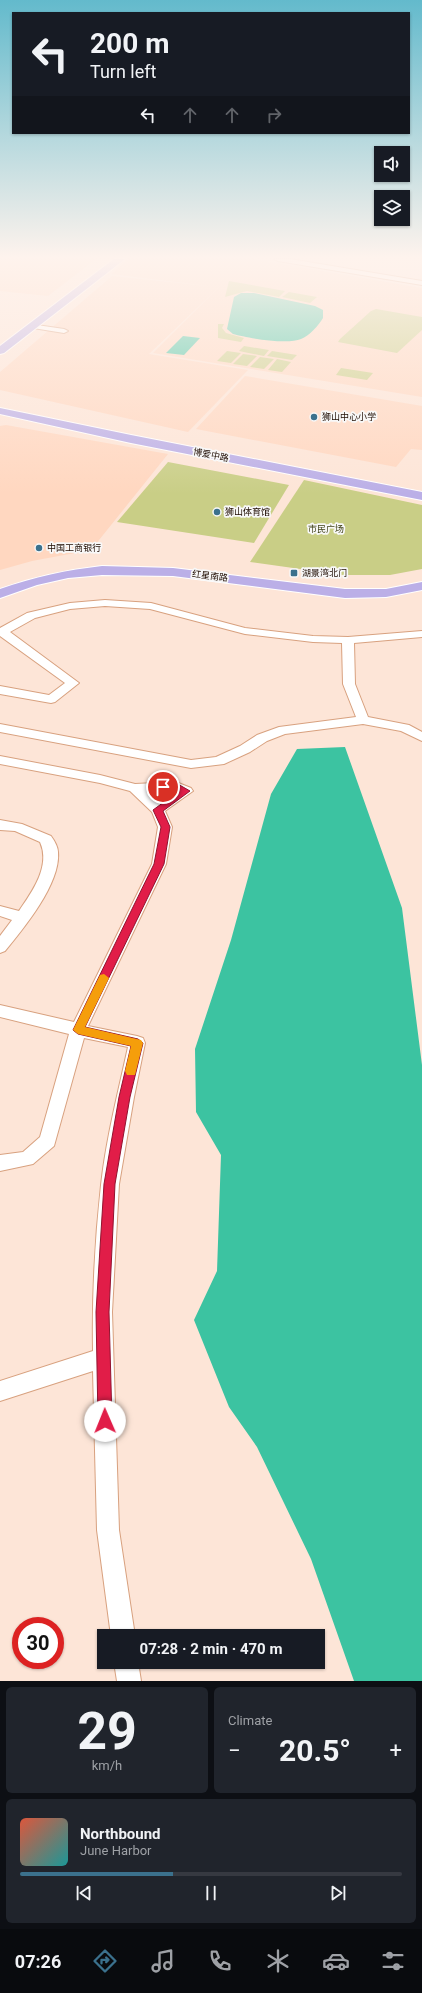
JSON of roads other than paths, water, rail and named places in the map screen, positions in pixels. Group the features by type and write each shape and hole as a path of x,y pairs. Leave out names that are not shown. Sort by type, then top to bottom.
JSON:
{"main road":[{"path":"0,351 18,337"},
{"name":"博爱中路","path":"0,403 422,486"},
{"name":"博爱中路","path":"0,411 422,496"},
{"name":"红星南路","path":"0,582 58,567 112,561 156,561 346,585 382,583 422,576"},
{"name":"红星南路","path":"0,594 61,574 113,569 156,569 336,593 386,593 422,586"}],"street":[{"path":"0,690 52,699 73,683 1,632 31,615 70,606 104,603 151,606 245,631 313,639 348,640 422,634"},
{"path":"348,640 350,662 349,684 363,720"},
{"path":"0,728 191,764 219,761 245,749 262,738 283,730 363,720 405,728 422,737"},
{"path":"0,760 100,778 135,788 176,786 186,791 158,810"},
{"path":"0,1163 27,1159 48,1141 78,1030 159,864 165,827 158,810 135,788"},
{"path":"0,825 17,827 46,839 52,854 47,875 39,893 0,947"},
{"path":"0,911 22,918"},
{"path":"0,1011 16,1016 138,1043 125,1097 110,1184 102,1312 108,1530 122,1629"},
{"path":"0,1391 103,1358"},
{"path":"127,1669 129,1681"}],"place":[{"name":"狮山中心小学","path":"314,417"},
{"name":"狮山体育馆","path":"217,512"},
{"name":"中国工商银行","path":"39,548"},
{"name":"湖景湾北门","path":"294,573"}],"park label":[{"name":"市民广场","path":"326,529"}]}
